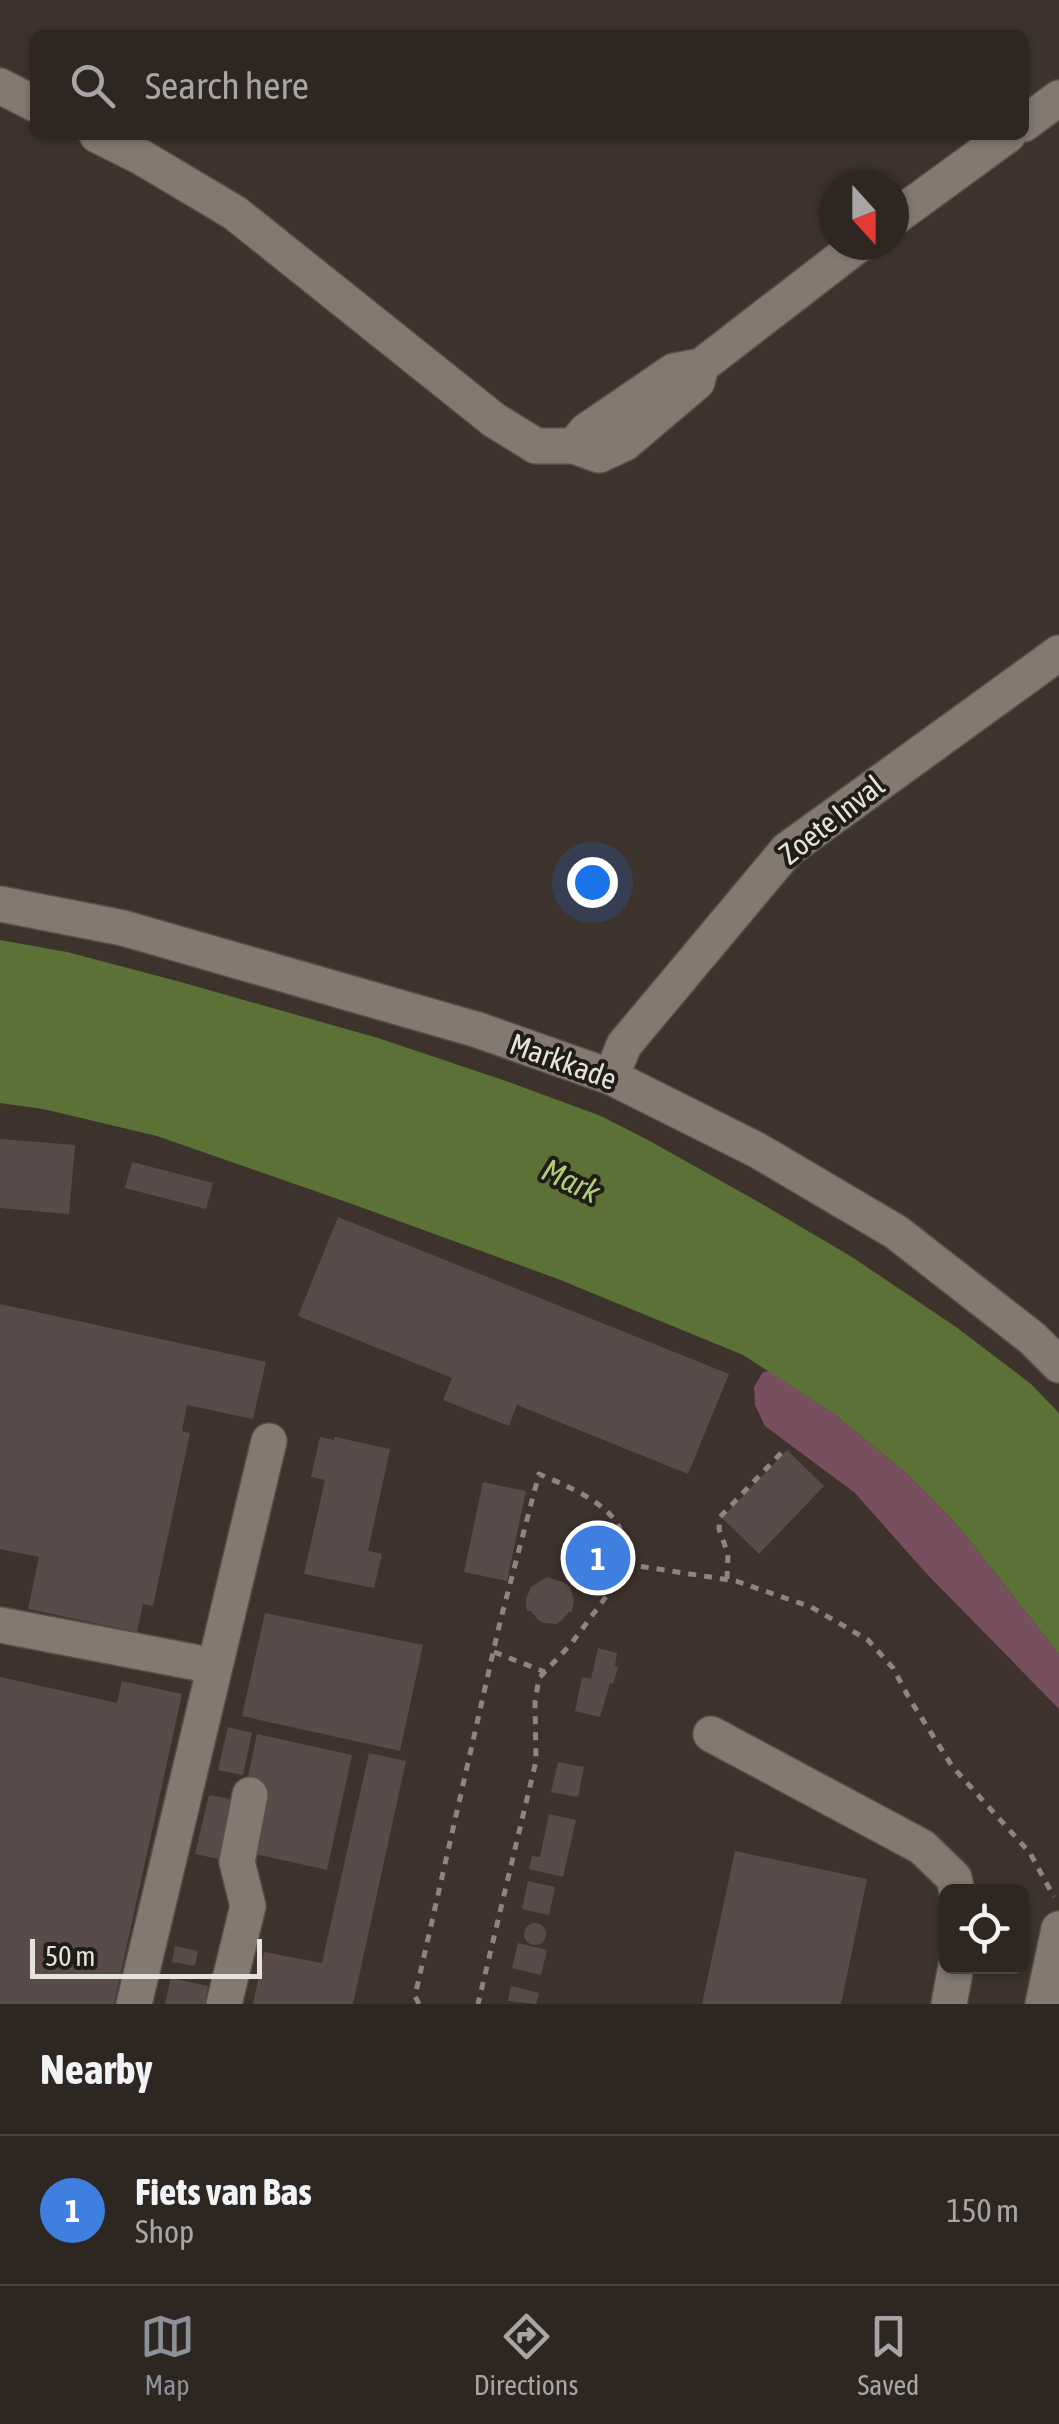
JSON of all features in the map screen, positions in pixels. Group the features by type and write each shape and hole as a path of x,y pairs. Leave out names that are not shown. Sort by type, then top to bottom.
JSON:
{"street":[{"path":"0,86 30,101"},
{"path":"1029,120 1059,98"},
{"path":"107,140 235,213 494,420 536,446 574,446 586,430 674,371 702,366 839,260"},
{"path":"909,207 1001,140"},
{"name":"Zoete Inval","path":"611,1077 624,1045 786,850 1059,653"},
{"name":"Markkade","path":"0,904 160,938 478,1030 611,1077 758,1150 896,1232 1032,1338 1059,1366"},
{"path":"134,2004 269,1440"},
{"path":"0,1625 214,1666"},
{"path":"711,1734 922,1847 954,1878 955,1884"},
{"path":"224,2004 248,1906 237,1862 250,1794"},
{"path":"1043,2004 1058,1918"},
{"path":"949,2004 955,1974"}],"path":[{"path":"728,1579 728,1554 719,1529 720,1517 784,1450"},
{"path":"418,2004 415,1996 539,1474 582,1493 615,1520 622,1534 625,1570 572,1644 539,1678 535,1702 536,1761 478,2004"},
{"path":"624,1564 728,1579 811,1607 868,1640 894,1668 952,1766 1030,1853 1058,1918"},
{"path":"494,1652 545,1672"}],"shaded area":[{"path":"769,1371 833,1413 906,1473 959,1527 1059,1654 1059,1709 925,1572 855,1493 765,1426 755,1405 754,1387 763,1372"}],"water":[{"name":"Mark","path":"0,940 67,952 378,1038 601,1116 852,1257 956,1327 1031,1384 1059,1413 1059,1654 959,1527 906,1473 833,1413 743,1355 558,1279 157,1136 0,1103"}],"building":[{"path":"0,1139 75,1145 69,1214 0,1208"},
{"path":"132,1162 213,1183 206,1209 125,1188"},
{"path":"338,1217 729,1374 688,1474 517,1405 509,1426 443,1400 452,1378 298,1316"},
{"path":"0,1304 266,1362 253,1419 187,1405 182,1431 190,1433 153,1606 143,1604 137,1632 28,1609 39,1557 0,1549"},
{"path":"320,1437 390,1449 368,1551 382,1554 374,1588 304,1574 325,1480 311,1477"},
{"path":"787,1450 824,1486 759,1554 722,1518"},
{"path":"483,1482 526,1491 507,1581 464,1572"},
{"path":"588,1535 607,1539 600,1576 579,1572"},
{"path":"547,1577 570,1587 574,1600 572,1612 556,1624 544,1623 527,1611 531,1587"},
{"path":"265,1613 423,1645 400,1751 242,1716"},
{"path":"598,1648 617,1653 618,1667 600,1717 575,1711 582,1677 591,1679"},
{"path":"0,1677 117,1703 122,1681 182,1694 114,2004 0,2004"},
{"path":"228,1727 252,1733 243,1775 218,1770"},
{"path":"257,1734 352,1755 327,1870 246,1852 247,1781"},
{"path":"369,1753 406,1761 353,2004 253,2004 264,1952 322,1963"},
{"path":"558,1762 584,1767 578,1797 551,1792"},
{"path":"209,1795 241,1801 228,1861 195,1854"},
{"path":"549,1814 576,1820 563,1877 529,1869 532,1856 540,1857"},
{"path":"735,1851 867,1879 841,2004 702,2004"},
{"path":"528,1881 555,1887 549,1915 522,1909"},
{"path":"531,1923 539,1923 546,1934 539,1945 531,1945 524,1938 524,1930"},
{"path":"518,1943 547,1950 541,1975 512,1968"},
{"path":"175,1946 198,1951 195,1966 172,1962"},
{"path":"171,1978 208,1986 205,2004 165,2004"},
{"path":"511,1986 539,1993 536,2004 508,2001"}],"place":[{"name":"Fiets van Bas","path":"598,1558"}]}
